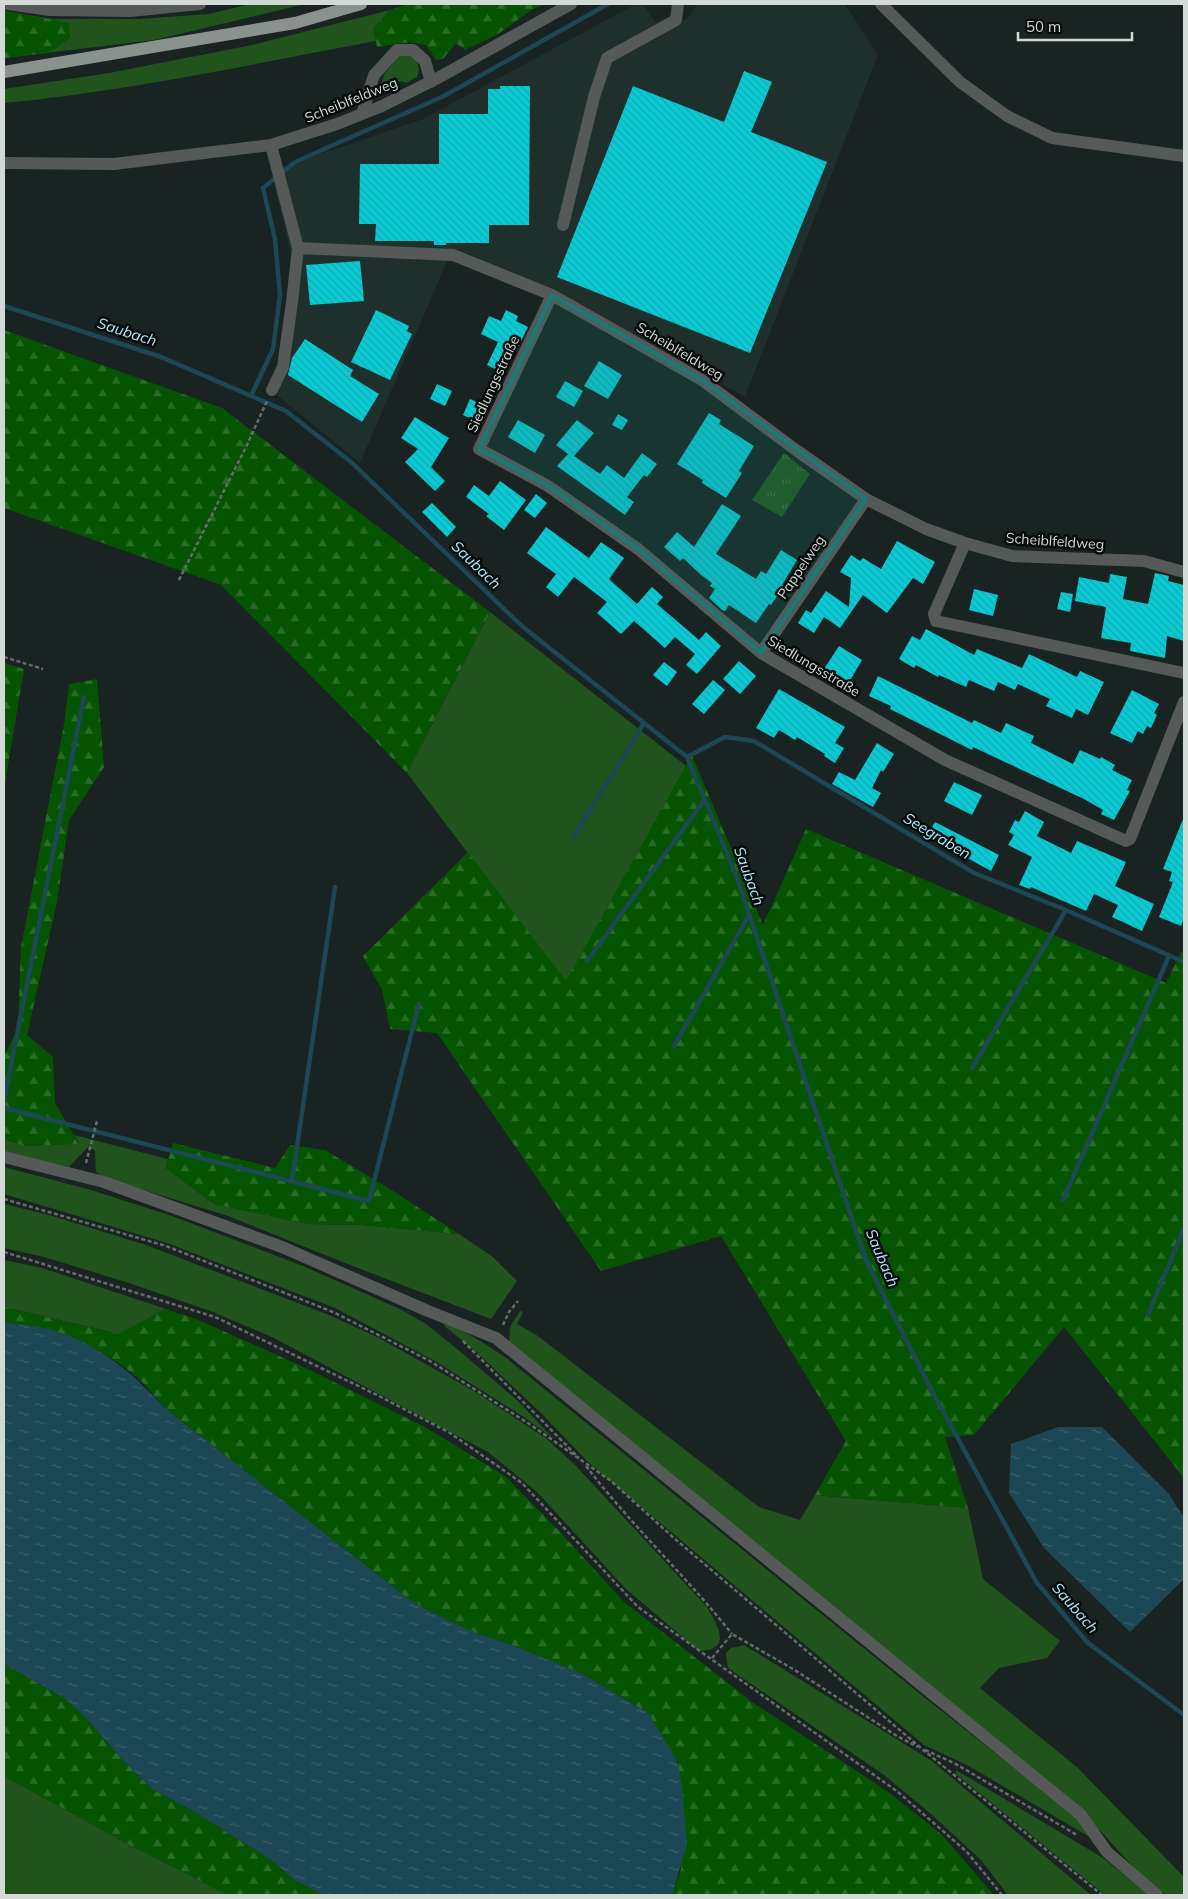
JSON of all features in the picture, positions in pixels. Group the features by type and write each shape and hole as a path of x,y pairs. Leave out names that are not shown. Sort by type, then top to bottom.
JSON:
{"main road":[{"path":"4,72 295,23 361,4"}],"street":[{"path":"8,4 50,10 130,11 200,4"},
{"name":"Scheiblfeldweg","path":"4,163 114,164 271,145 337,124 431,82 571,4"},
{"path":"563,225 594,97 607,58 676,20 678,4"},
{"path":"881,4 960,82 1007,116 1052,138 1184,156"},
{"path":"362,114 374,75 397,50 414,50 425,61 431,82"},
{"path":"271,145 298,248 282,367 272,390"},
{"name":"Scheiblfeldweg","path":"298,248 453,255 552,295 702,380 866,499 926,529 965,543 1012,556 1144,561 1184,572"},
{"name":"Siedlungsstraße","path":"552,295 479,449 548,486 638,549 761,653 945,760 1126,841 1130,839 1184,702"},
{"name":"Pappelweg","path":"761,653 866,499"},
{"path":"965,543 934,614 936,621 1184,673"},
{"path":"4,1157 104,1182 282,1246 428,1311 496,1338 1081,1815 1107,1852 1158,1895"}],"path":[{"path":"179,580 261,414"},
{"path":"4,657 43,669"},
{"path":"83,1176 97,1121"},
{"path":"4,1198 166,1246 334,1312 430,1360 531,1425 611,1481 675,1539 922,1749 1102,1895"},
{"path":"4,1252 215,1317 450,1432 522,1483 638,1607 898,1792 967,1852 1002,1895"},
{"path":"496,1338 509,1312 518,1301"},
{"path":"458,1336 584,1462 612,1500 707,1603 732,1634 897,1736 954,1763 1082,1838"},
{"path":"712,1658 732,1634"}],"highlighted area":[{"path":"552,295 702,380 866,499 761,653 638,549 548,486 479,449"}],"shaded area":[{"path":"636,4 643,4 664,34 689,17 697,4 845,4 878,55 745,397 605,319 451,252 360,463 278,396 291,255 271,171 423,119"}],"green space":[{"path":"250,4 305,4 154,40 4,58 4,11 53,19 139,19 209,14"},
{"path":"408,4 546,4 533,9 498,34 465,50 456,43 443,59 436,60 426,45 410,42 377,47 373,29 390,10"},
{"path":"390,10 373,29 376,41 144,84 4,103 4,89 109,73 252,45"},
{"path":"4,11 69,23 70,38 49,53 4,58"},
{"path":"401,54 416,56 419,70 417,77 406,83 402,81 395,84 396,87 381,94 378,91 385,73"},
{"path":"4,330 222,408 490,612 407,773 221,585 4,508"},
{"path":"784,453 810,474 782,517 752,500"},
{"path":"490,612 686,766 566,982 407,773"},
{"path":"4,663 24,669 4,789"},
{"path":"97,679 104,767 69,820 57,902 27,1035 53,1057 55,1103 79,1144 24,1146 4,1139 4,1057 18,1027 21,947 64,724 69,684"},
{"path":"692,755 763,925 806,829 1166,983 1181,952 1184,953 1184,1478 1064,1327 974,1435 945,1437 968,1508 815,1495 846,1441 721,1236 601,1271 437,1033 390,1029 382,990 363,956 468,852 566,981"},
{"path":"74,1135 168,1159 166,1168 214,1204 308,1224 362,1225 459,1234 493,1257 517,1281 491,1319 228,1216 105,1178 96,1172 95,1150 87,1148 69,1167 4,1154 4,1139 24,1146 79,1143"},
{"path":"173,1143 275,1168 290,1145 325,1150 459,1234 362,1225 308,1224 214,1204 166,1168"},
{"path":"4,1167 91,1190 172,1216 303,1266 402,1310 426,1324 462,1353 518,1401 554,1439 524,1417 435,1361 335,1308 167,1243 4,1194"},
{"path":"4,1204 49,1215 146,1245 329,1315 377,1337 474,1391 547,1439 576,1466 706,1606 720,1635 716,1646 710,1650 699,1651 626,1589 537,1492 488,1452 272,1337 213,1312 126,1282 44,1257 4,1248"},
{"path":"4,1260 42,1268 166,1309 119,1334 4,1307"},
{"path":"4,1307 118,1334 166,1309 196,1319 306,1368 425,1427 505,1476 563,1535 623,1601 752,1702 887,1791 942,1835 994,1895 672,1895 681,1869 672,1751 648,1713 583,1674 512,1645 476,1633 429,1611 406,1597 166,1409 140,1380 110,1357 76,1340 59,1334 4,1322"},
{"path":"520,1311 523,1312 517,1324 538,1336 759,1507 800,1520 815,1495 968,1508 983,1579 1060,1641 1047,1658 999,1668 980,1688 1078,1768 1184,1877 1184,1895 1166,1895 1139,1873 1083,1812 509,1344 510,1327"},
{"path":"446,1324 476,1339 505,1357 925,1698 1073,1814 1093,1839 967,1765 924,1745 588,1462 542,1414 473,1349 443,1325"},
{"path":"744,1645 932,1761 1091,1895 1008,1895 981,1860 931,1814 884,1775 728,1668 726,1653 731,1648"},
{"path":"4,1664 63,1697 83,1715 152,1789 188,1808 273,1861 294,1880 324,1895 228,1895 126,1843 4,1776"},
{"path":"956,1770 1103,1858 1149,1895 1105,1895 956,1774"},
{"path":"4,1776 126,1843 228,1895 4,1895"}],"water":[{"path":"4,1322 54,1331 77,1339 105,1355 130,1374 166,1409 406,1597 429,1611 476,1633 512,1645 583,1674 648,1713 672,1751 678,1765 682,1786 687,1845 672,1895 324,1895 294,1880 273,1861 188,1808 152,1789 83,1715 63,1697 4,1664"},
{"path":"1058,1427 1102,1427 1169,1494 1184,1518 1184,1579 1130,1632 1044,1548 1009,1493 1011,1444"}],"building":[{"path":"744,71 772,82 751,132 827,162 750,353 557,277 633,86 724,122"},
{"path":"500,86 530,86 529,225 489,225 489,243 446,243 446,245 434,245 434,241 375,241 376,224 359,224 360,164 439,164 439,114 488,114 488,89 500,89"},
{"path":"360,261 364,301 310,305 306,265"},
{"path":"376,310 409,326 407,331 412,334 390,380 351,362"},
{"path":"506,310 518,316 516,321 528,327 518,347 514,345 501,372 487,365 498,342 481,334 489,316 501,321"},
{"path":"305,339 353,370 350,376 379,394 362,422 288,375 292,358"},
{"path":"599,361 622,375 608,399 584,386"},
{"path":"565,381 583,391 574,407 556,397"},
{"path":"437,384 452,391 445,406 430,399"},
{"path":"470,399 483,405 476,421 463,415"},
{"path":"709,413 721,420 719,424 754,446 739,471 742,473 726,498 702,483 703,480 677,464"},
{"path":"618,414 628,420 622,430 612,425"},
{"path":"415,417 449,438 431,467 445,481 435,491 405,462 418,449 401,438"},
{"path":"518,420 545,435 535,453 508,437"},
{"path":"577,420 594,433 574,456 600,474 607,465 624,478 642,453 657,464 647,477 644,475 627,497 634,502 625,515 557,466 568,454 556,445"},
{"path":"500,481 526,500 504,530 486,516 489,514 466,497 474,485 489,496"},
{"path":"536,494 547,503 535,518 524,510"},
{"path":"432,503 456,527 447,537 422,512"},
{"path":"722,504 741,516 716,554 756,579 761,571 766,574 781,550 797,560 782,585 784,586 756,623 729,605 725,611 722,610 709,598 715,589 710,586 712,583 683,558 680,561 664,547 677,532 694,547"},
{"path":"546,527 589,558 601,542 624,558 609,579 637,604 652,587 663,597 657,604 699,640 706,632 721,646 697,674 686,665 695,654 675,637 665,648 634,621 621,634 597,613 607,602 574,577 558,597 546,587 556,574 527,553"},
{"path":"897,541 935,562 923,584 913,578 887,613 863,595 840,628 824,617 814,633 798,623 806,610 811,613 826,591 849,607 851,578 840,572 851,555 860,561 863,558 881,569"},
{"path":"1155,573 1169,576 1168,581 1184,585 1184,641 1167,636 1165,658 1130,651 1131,643 1101,638 1106,607 1075,601 1079,577 1109,583 1110,574 1127,577 1123,599 1148,604"},
{"path":"974,589 998,595 993,616 969,610"},
{"path":"1061,592 1073,594 1070,612 1057,609"},
{"path":"926,629 974,655 977,649 1022,668 1029,654 1077,677 1080,671 1104,682 1088,715 1076,709 1072,718 1046,706 1050,699 1018,684 1015,690 998,682 994,691 969,680 966,687 939,675 938,677 916,665 914,668 899,659 912,636 920,640"},
{"path":"839,646 862,660 848,684 824,669"},
{"path":"739,661 756,676 740,694 723,679"},
{"path":"664,662 677,672 667,686 653,675"},
{"path":"878,676 972,723 974,720 1001,733 1006,723 1034,736 1031,743 1073,764 1080,750 1100,759 1101,757 1115,765 1112,770 1132,780 1127,790 1130,791 1114,820 1101,814 1103,810 1084,799 973,747 972,750 890,709 891,706 869,696"},
{"path":"713,680 725,690 704,714 692,704"},
{"path":"779,689 845,727 835,743 844,748 835,763 824,756 825,754 797,737 795,740 779,730 774,738 756,728"},
{"path":"1132,690 1159,704 1154,713 1157,715 1151,728 1147,726 1143,734 1138,731 1132,743 1110,733"},
{"path":"877,743 894,754 883,772 881,770 872,788 881,793 873,807 832,784 839,772 855,780"},
{"path":"954,782 982,795 972,815 944,801"},
{"path":"1025,811 1044,822 1037,836 1071,853 1077,841 1126,862 1115,886 1154,904 1142,931 1112,917 1118,905 1094,894 1086,911 1031,887 1030,889 1019,885 1032,857 1008,845 1014,835 1009,832 1015,820 1019,822"},
{"path":"1183,819 1184,918 1181,926 1159,917 1173,882 1169,881 1172,872 1163,869"},
{"path":"935,822 999,855 991,871 927,836"}],"waterway":[{"path":"251,396 273,349 280,295 275,239 263,188 295,162 444,96 608,4"},
{"name":"Saubach","path":"4,306 161,357 286,411 351,462 523,627 687,757 736,875 866,1260 933,1393 1037,1583 1088,1643 1184,1715"},
{"path":"4,1100 84,697"},
{"path":"573,838 644,723"},
{"name":"Seegraben","path":"687,757 725,737 754,741 974,873 1066,910 1184,962"},
{"path":"587,961 705,799"},
{"path":"292,1181 335,887"},
{"path":"972,1068 1066,910"},
{"path":"674,1046 749,915"},
{"path":"1063,1200 1169,956"},
{"path":"4,1108 369,1201 419,1003"},
{"path":"1148,1315 1184,1228"}]}
